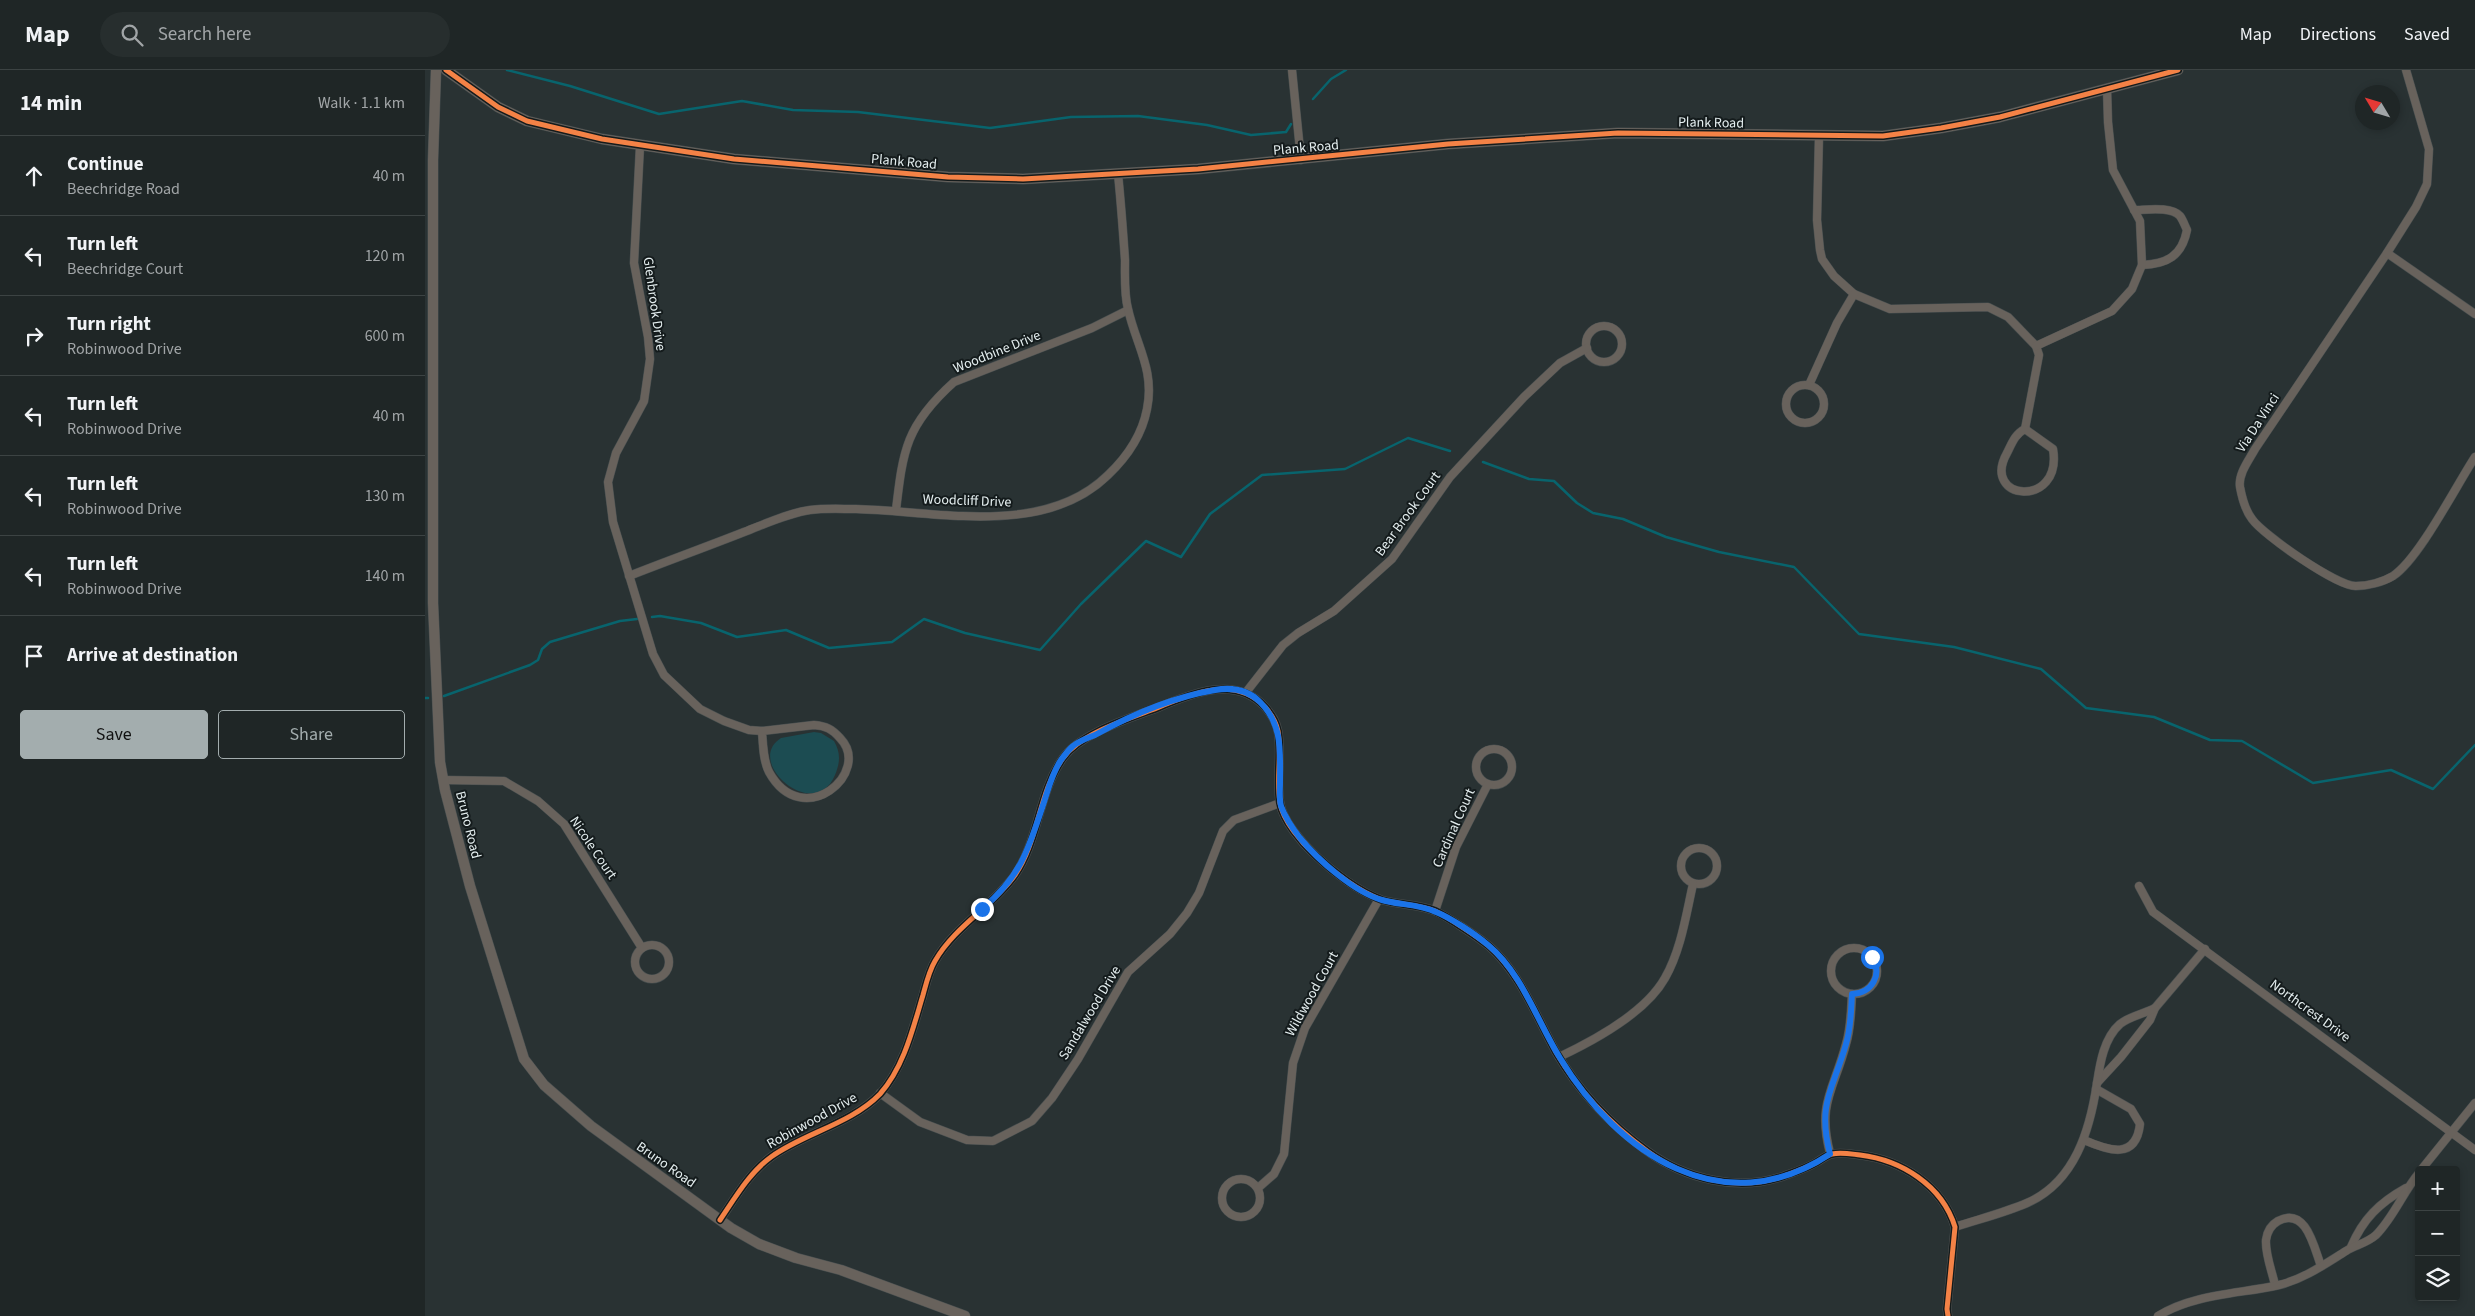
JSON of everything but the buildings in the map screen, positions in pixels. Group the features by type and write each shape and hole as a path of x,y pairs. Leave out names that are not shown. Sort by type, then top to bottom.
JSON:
{"street":[{"name":"Bruno Road","path":"436,70 429,160 433,603 437,722 443,780 470,886 513,1028 528,1068 544,1085 619,1148 720,1220 759,1244 796,1258 841,1270 965,1316"},
{"name":"Plank Road","path":"446,70 498,107 527,121 640,146 734,159 948,178 1023,179 1301,160 1448,144 1619,133 1883,136 2000,117 2178,70"},
{"path":"1292,70 1301,160"},
{"name":"Via Da Vinci","path":"2406,70 2429,149 2427,184 2416,207 2387,253 2251,456 2244,469 2240,484 2245,506 2253,521 2317,570 2337,582 2355,587 2371,584 2395,575 2406,564 2426,536 2475,457"},
{"path":"2036,346 2112,311 2132,289 2142,265 2140,221 2113,170 2107,122 2107,88"},
{"path":"1819,136 1817,220 1819,250 1827,268 1854,294 1890,309 1988,307 2008,318 2036,346 2039,355 2025,429"},
{"name":"Glenbrook Drive","path":"640,146 633,263 648,337 650,358 644,402 616,453 608,482 613,522 653,654 664,675 700,709 724,721 749,730 762,731"},
{"name":"Woodcliff Drive","path":"629,576 777,520 810,510 896,510 986,517 1016,516 1061,505 1076,499 1101,483 1123,462 1132,447 1147,410 1149,378 1139,340 1128,310 1123,214 1118,174"},
{"path":"2134,210 2167,210 2176,213 2180,216 2187,230 2180,249 2171,257 2161,264 2142,265"},
{"path":"2387,253 2475,314"},
{"path":"1809,385 1837,323 1854,294"},
{"name":"Woodbine Drive","path":"896,510 903,458 911,435 921,417 948,388 969,376 1092,328 1128,310"},
{"path":"1599,327 1610,327 1619,334 1621,340 1617,355 1608,361 1592,357 1587,348 1590,333 1599,327"},
{"name":"Bear Brook Court","path":"1247,692 1283,645 1297,633 1334,611 1392,559 1450,477 1524,397 1566,359 1587,348"},
{"path":"1809,385 1822,395 1822,411 1811,422 1800,422 1791,417 1786,402 1794,388 1809,385"},
{"path":"2025,429 2053,448 2054,458 2049,478 2040,488 2026,494 2016,492 2005,483 2001,472 2005,457 2017,433 2025,429"},
{"name":"Robinwood Drive","path":"720,1220 749,1178 767,1159 790,1145 859,1110 880,1093 899,1063 934,962 956,933 996,897 1015,874 1027,854 1051,780 1060,762 1073,746 1108,728 1178,699 1231,688 1247,692"},
{"path":"1247,692 1264,706 1277,726 1280,803 1294,830 1314,854 1351,883 1379,899 1435,911 1488,945 1509,968 1576,1084 1608,1121 1650,1154 1700,1178 1728,1183 1756,1183 1780,1178 1814,1164 1830,1154 1874,1157 1903,1166 1933,1192 1953,1219 1955,1227 1947,1309 1948,1316"},
{"path":"814,725 832,730 843,740 849,752 847,767 841,780 833,789 821,797 799,798 785,790 769,772 765,759 762,731 814,725"},
{"name":"Cardinal Court","path":"1486,750 1501,750 1512,761 1510,776 1502,783 1487,784 1477,773 1478,757 1486,750"},
{"name":"Nicole Court","path":"443,780 504,781 538,800 564,824 642,948"},
{"name":"Cardinal Court","path":"1435,911 1456,847 1487,784"},
{"name":"Sandalwood Drive","path":"880,1093 920,1122 967,1140 993,1141 1032,1121 1052,1098 1078,1059 1128,972 1170,934 1187,913 1199,893 1223,831 1234,820 1280,803"},
{"path":"1706,848 1716,859 1715,874 1708,882 1693,884 1682,873 1682,857 1690,849 1706,848"},
{"path":"1559,1057 1578,1048 1623,1020 1643,1005 1659,987 1665,979 1679,941 1693,884"},
{"name":"Northcrest Drive","path":"2139,886 2153,912 2475,1150"},
{"name":"Wildwood Court","path":"1258,1188 1274,1174 1284,1154 1293,1063 1305,1028 1379,899"},
{"path":"652,945 666,952 669,962 662,976 646,978 637,972 635,956 642,948 652,945"},
{"path":"1859,949 1868,953 1875,962 1876,977 1867,990 1852,994 1837,986 1832,976 1832,965 1842,952 1859,949"},
{"path":"2097,1086 2149,1020 2155,1008 2205,949"},
{"path":"1830,1154 1824,1131 1824,1113 1850,1028 1852,994"},
{"path":"1955,1227 2010,1210 2037,1198 2066,1172 2084,1140 2089,1126 2105,1049 2119,1025 2155,1008"},
{"path":"2084,1140 2101,1148 2120,1150 2131,1146 2139,1133 2140,1124 2131,1109 2097,1086"},
{"path":"2424,1166 2475,1103"},
{"path":"2158,1316 2181,1305 2205,1298 2275,1285 2301,1277 2351,1248 2364,1244 2387,1222 2406,1188 2415,1177"},
{"path":"1245,1179 1258,1188 1260,1204 1253,1214 1243,1218 1227,1211 1222,1196 1230,1182 1245,1179"},
{"path":"2351,1248 2368,1216 2393,1195 2406,1188"},
{"path":"2275,1285 2266,1240 2271,1226 2285,1218 2295,1218 2302,1222 2308,1231 2321,1266"}],"shaded area":[{"path":"814,732 821,733 834,741 839,758 835,775 825,788 813,793 799,791 786,784 776,773 771,761 772,748 781,738"}],"waterway":[{"path":"507,70 570,86 659,114 742,101 793,110 858,112 990,128 1071,117 1138,116 1207,125 1251,135 1286,132 1291,124"},
{"path":"1313,99 1331,79 1346,70"},
{"path":"652,617 660,616 701,623 737,637 786,630 829,648 892,642 924,619 965,633 1040,650 1081,604 1146,541 1181,557 1210,514 1262,475 1345,469 1408,438 1450,451"},
{"path":"1483,462 1529,479 1554,481 1577,503 1593,513 1623,519 1666,537 1719,552 1794,567 1859,634 1954,647 2041,669 2086,708 2154,717 2210,740 2242,741 2313,783 2391,770 2433,789 2475,745"},
{"path":"444,696 530,665 538,660 542,649 550,642 620,621 637,619"}],"cycle path":[{"path":"446,70 498,107 527,121 602,139 734,159 948,177 1023,179 1198,169 1448,144 1618,133 1883,136 2000,117 2178,70"},
{"path":"720,1220 743,1186 763,1163 798,1141 855,1113 880,1094 902,1060 935,961 953,937 996,897 1015,875 1029,847 1048,786 1063,758 1071,749 1093,734 1119,722 1185,697 1213,690 1227,689 1253,697 1265,707 1275,721 1279,740 1280,803 1289,824 1304,844 1330,868 1364,892 1382,900 1435,911 1463,927 1489,946 1519,982 1556,1052 1585,1094 1620,1130 1647,1151 1678,1169 1713,1180 1730,1183 1766,1181 1784,1176 1832,1154 1860,1155 1890,1162 1918,1177 1930,1187 1949,1212 1955,1227 1947,1309 1948,1316"}],"route":[{"path":"982,909 996,897 1015,874 1027,854 1051,780 1060,762 1073,746 1108,728 1178,699 1231,688 1247,692 1255,697 1273,717 1277,726 1280,757 1280,803 1294,830 1314,854 1351,883 1379,899 1435,911 1488,945 1509,968 1518,982 1576,1084 1608,1121 1650,1154 1700,1178 1728,1183 1756,1183 1780,1178 1814,1164 1830,1154 1824,1131 1824,1113 1850,1028 1852,994 1867,990 1876,977 1877,966 1872,957"}]}
